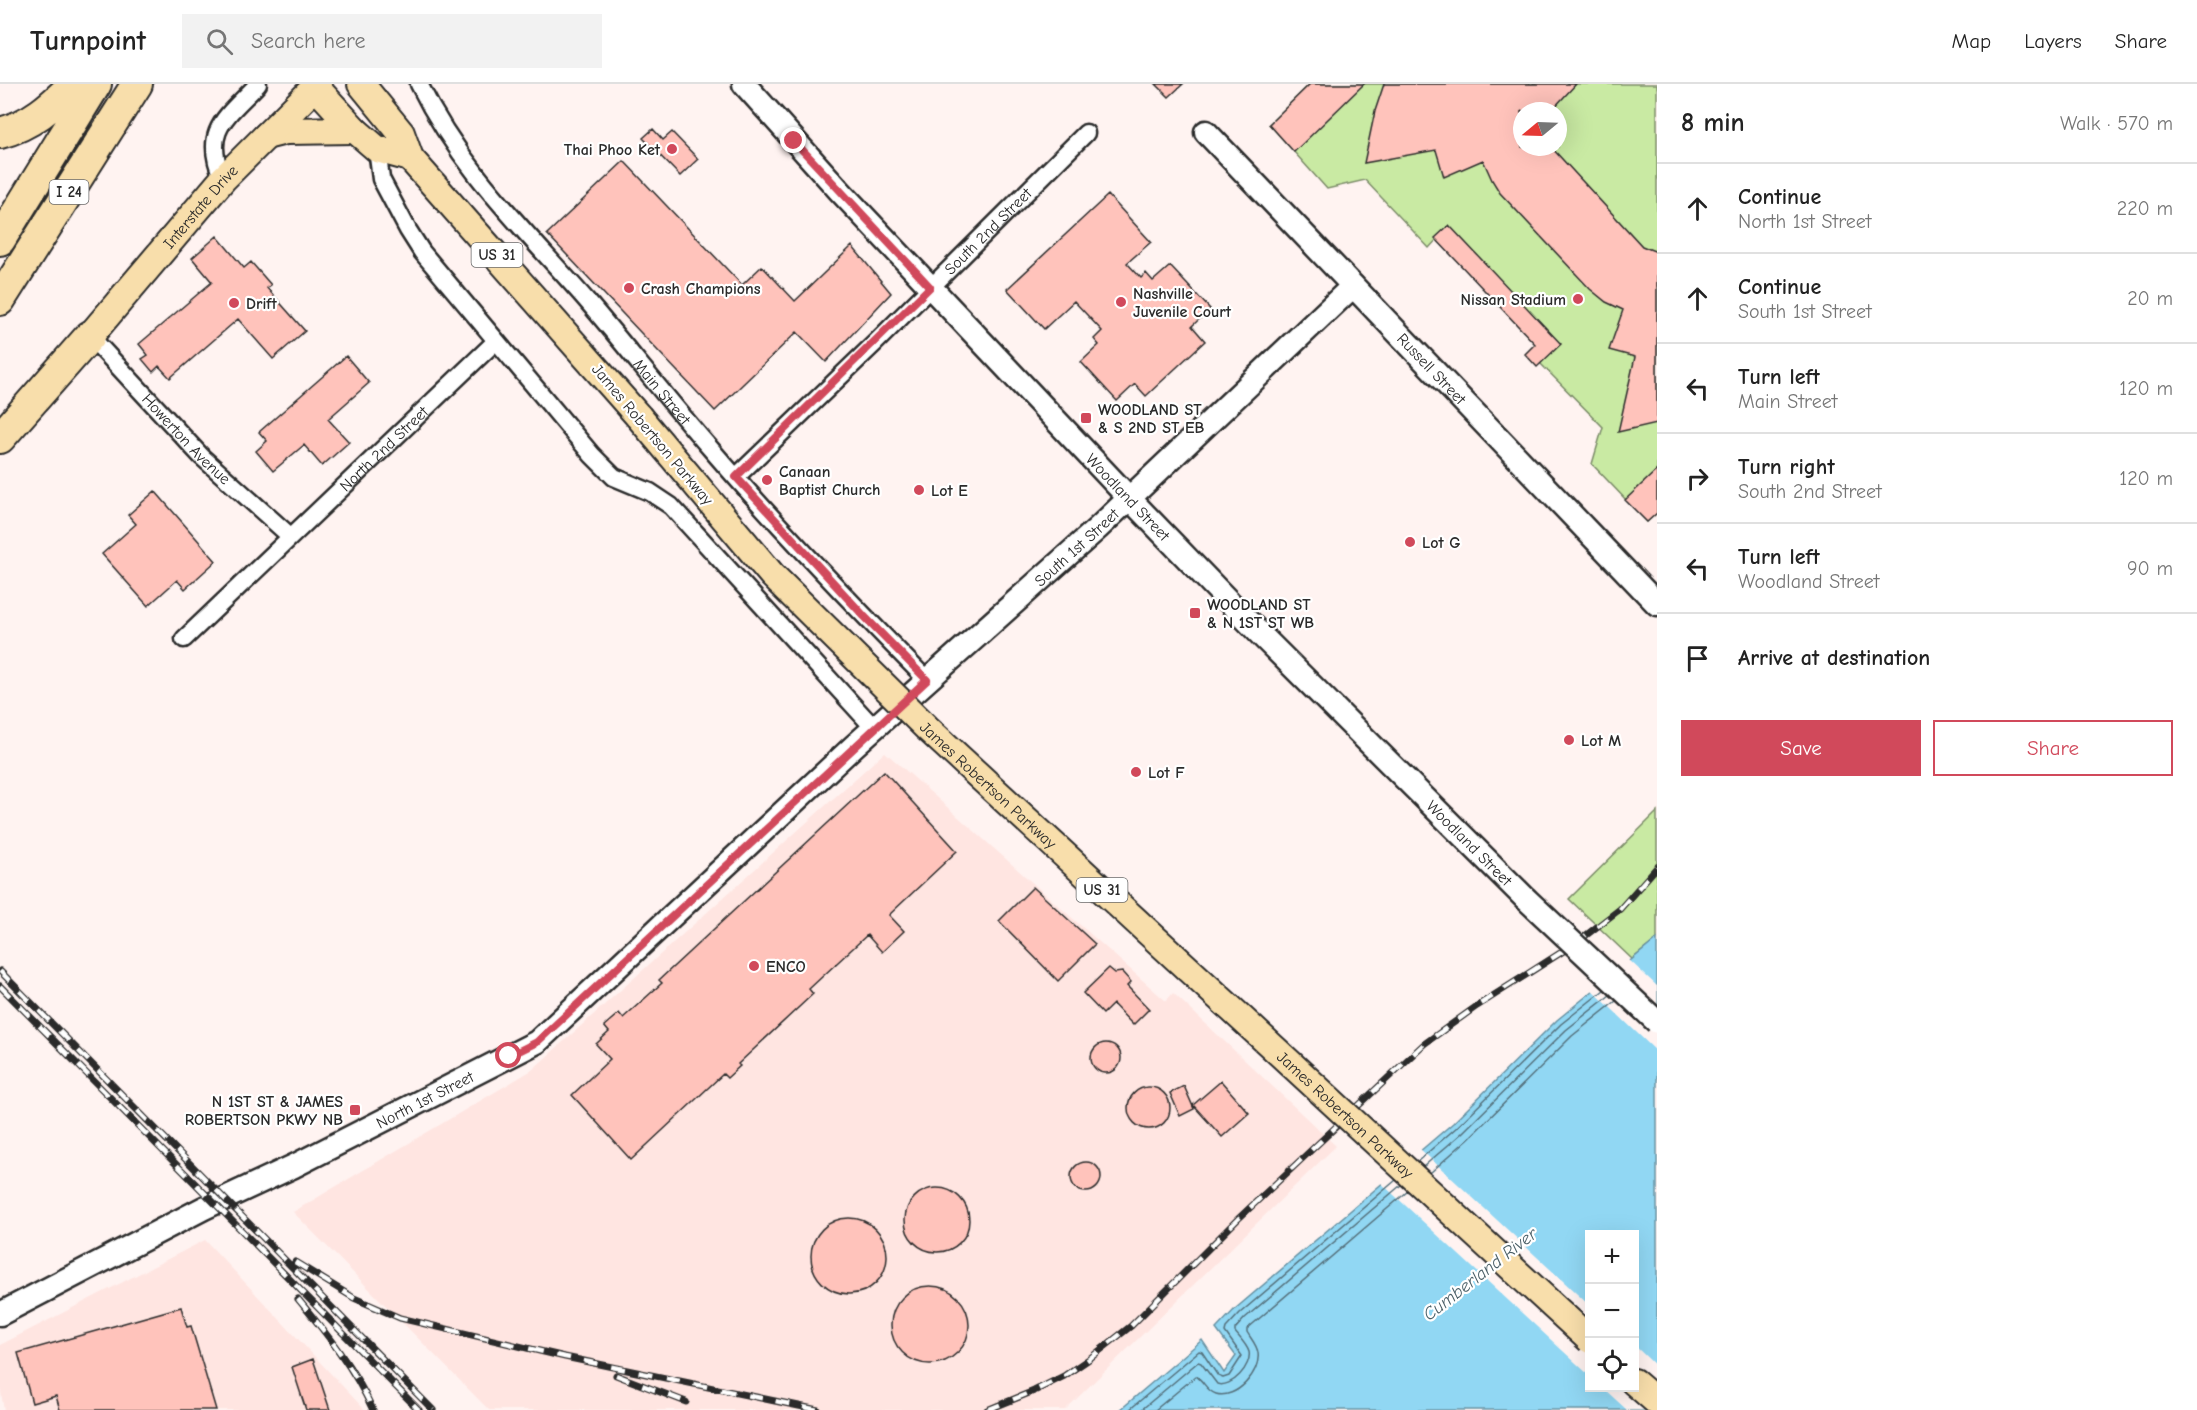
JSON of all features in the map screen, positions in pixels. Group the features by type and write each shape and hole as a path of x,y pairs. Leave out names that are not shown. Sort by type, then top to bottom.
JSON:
{"highway":[{"path":"0,133 29,122 50,108 74,84"},
{"name":"I 24","path":"0,240 96,84"},
{"name":"I 24","path":"0,300 137,84"},
{"path":"0,438 90,336"}],"main road":[{"name":"James Robertson Parkway","path":"360,84 401,133 410,158 639,417 772,575 927,728 1588,1338"},
{"name":"Interstate Drive","path":"90,336 223,179 315,85"},
{"path":"315,85 355,130 377,149 410,158"},
{"path":"266,136 286,131 355,130"},
{"path":"1639,1386 1657,1402"}],"street":[{"path":"223,179 216,165 213,150 218,128 258,84"},
{"name":"Main Street","path":"419,84 448,137 477,178 588,302 736,477 864,616 927,680"},
{"name":"Woodland Street","path":"744,84 930,287 1263,637 1525,898 1657,1022"},
{"name":"Russell Street","path":"1206,132 1657,604"},
{"name":"South 2nd Street","path":"736,477 1086,133"},
{"path":"377,149 381,179 422,252 592,455 614,477 650,492 671,506 874,728"},
{"name":"South 1st Street","path":"899,705 1129,498 1353,286"},
{"name":"Howerton Avenue","path":"90,336 202,457 290,536"},
{"name":"North 2nd Street","path":"184,639 496,341"},
{"name":"North 1st Street","path":"0,1314 204,1208 294,1166 537,1042 899,705"}],"shaded area":[{"path":"885,752 1166,1001 1173,993 1336,1146 1065,1410 489,1410 293,1212 532,1070"},
{"path":"205,1240 365,1410 4,1410 0,1387 0,1345"}],"green space":[{"name":"Nissan Stadium","path":"1310,84 1657,84 1657,513 1647,522 1592,464 1603,427 1538,361 1548,351 1439,237 1429,248 1365,180 1327,189 1269,124"},
{"path":"1657,812 1657,939 1632,959 1569,899"}],"water":[{"name":"Cumberland River","path":"1657,939 1657,1403 1650,1410 1120,1410 1202,1340 1224,1373 1236,1356 1216,1329 1235,1309 1453,1123 1557,1020"}],"pier":[{"path":"1628,959 1657,986 1657,1052 1591,989"},
{"path":"1419,1148 1585,1301 1585,1371 1380,1182"},
{"path":"1639,1350 1657,1367 1657,1407 1654,1410 1627,1410 1607,1392 1639,1392"}],"building":[{"path":"1156,84 1183,84 1169,97"},
{"path":"1310,84 1364,84 1294,152 1269,124"},
{"path":"1384,84 1576,84 1559,102 1513,102 1513,156 1559,156 1642,246 1657,252 1657,423 1618,432 1635,357 1609,350 1623,310 1606,302 1590,289 1500,193 1483,160 1444,177 1436,150 1364,163 1375,111"},
{"name":"Thai Phoo Ket","path":"653,129 663,140 672,132 698,159 680,176 643,138"},
{"path":"624,161 742,285 762,266 795,301 852,246 891,293 826,362 797,332 715,411 547,234"},
{"path":"1108,195 1151,242 1127,263 1141,278 1146,273 1153,281 1170,266 1210,309 1192,326 1205,341 1146,396 1135,384 1117,401 1081,362 1099,345 1094,339 1102,331 1074,301 1044,329 1007,289"},
{"path":"1449,225 1561,344 1537,367 1525,354 1535,344 1435,238"},
{"name":"Drift","path":"217,236 244,268 251,262 271,285 267,288 305,331 273,359 238,319 170,378 159,366 153,372 142,359 148,355 139,344 212,282 192,258"},
{"path":"346,356 369,383 328,419 349,442 322,466 304,445 273,471 256,451 267,441 259,432"},
{"path":"1657,470 1657,513 1647,522 1625,500"},
{"path":"155,491 216,561 185,589 177,580 148,606 102,554 136,524 128,515"},
{"name":"ENCO","path":"884,771 957,851 889,915 904,931 882,952 867,935 809,989 813,994 738,1064 740,1066 727,1078 723,1074 631,1160 572,1095 610,1059 596,1044 609,1032 604,1026 619,1013 623,1018 662,983 659,980"},
{"path":"1033,887 1095,944 1058,981 999,921"},
{"path":"1109,968 1115,973 1122,972 1131,982 1127,986 1149,1009 1133,1025 1113,1004 1103,1014 1083,993"},
{"path":"1106,1043 1117,1047 1121,1058 1117,1069 1106,1073 1095,1069 1091,1058 1095,1047"},
{"path":"1221,1081 1249,1113 1222,1137 1193,1105"},
{"path":"1184,1086 1194,1109 1180,1116 1170,1093"},
{"path":"1149,1087 1157,1088 1164,1093 1169,1100 1169,1116 1164,1123 1157,1128 1149,1129 1141,1128 1134,1123 1129,1116 1128,1108 1129,1100 1134,1093 1141,1088"},
{"path":"1086,1162 1097,1166 1101,1177 1097,1188 1086,1192 1075,1188 1071,1177 1075,1166"},
{"path":"937,1188 955,1194 963,1202 969,1220 963,1238 955,1246 937,1252 919,1246 911,1238 905,1220 911,1202 919,1194"},
{"path":"849,1218 863,1221 876,1229 884,1242 887,1256 884,1270 876,1283 863,1291 849,1294 835,1291 822,1283 814,1270 811,1256 814,1242 822,1229 835,1221"},
{"path":"930,1286 945,1289 958,1297 966,1310 969,1325 966,1340 958,1353 945,1361 930,1364 915,1361 902,1353 894,1340 891,1325 894,1310 902,1297 915,1289"},
{"path":"181,1307 187,1327 191,1326 216,1410 60,1410 56,1396 32,1403 18,1353"},
{"path":"313,1359 330,1410 306,1410 292,1367"}],"railway":[{"path":"987,1410 1064,1376 1131,1326 1238,1219 1424,1044 1477,1006 1576,943 1620,909 1657,867"},
{"path":"0,971 433,1410"},
{"path":"0,986 419,1410"},
{"path":"295,1262 354,1298 400,1318 565,1357 818,1410"},
{"path":"298,1299 349,1366 373,1410"},
{"path":"616,1375 686,1402"}],"place":[{"name":"Thai Phoo Ket","path":"672,149"},
{"name":"Crash Champions","path":"629,288"},
{"name":"Nissan Stadium","path":"1578,299"},
{"name":"Nashville Juvenile Court","path":"1121,302"},
{"name":"Drift","path":"234,303"},
{"name":"WOODLAND ST & S 2ND ST EB","path":"1086,418"},
{"name":"Canaan Baptist Church","path":"767,480"},
{"name":"Lot E","path":"919,490"},
{"name":"Lot G","path":"1410,542"},
{"name":"WOODLAND ST & N 1ST ST WB","path":"1195,613"},
{"name":"Lot M","path":"1569,740"},
{"name":"Lot F","path":"1136,772"},
{"name":"ENCO","path":"754,966"},
{"name":"N 1ST ST & JAMES ROBERTSON PKWY NB","path":"355,1110"}],"route":[{"path":"509,1056 537,1042 927,680 864,616 736,477 930,287 794,141"}]}
